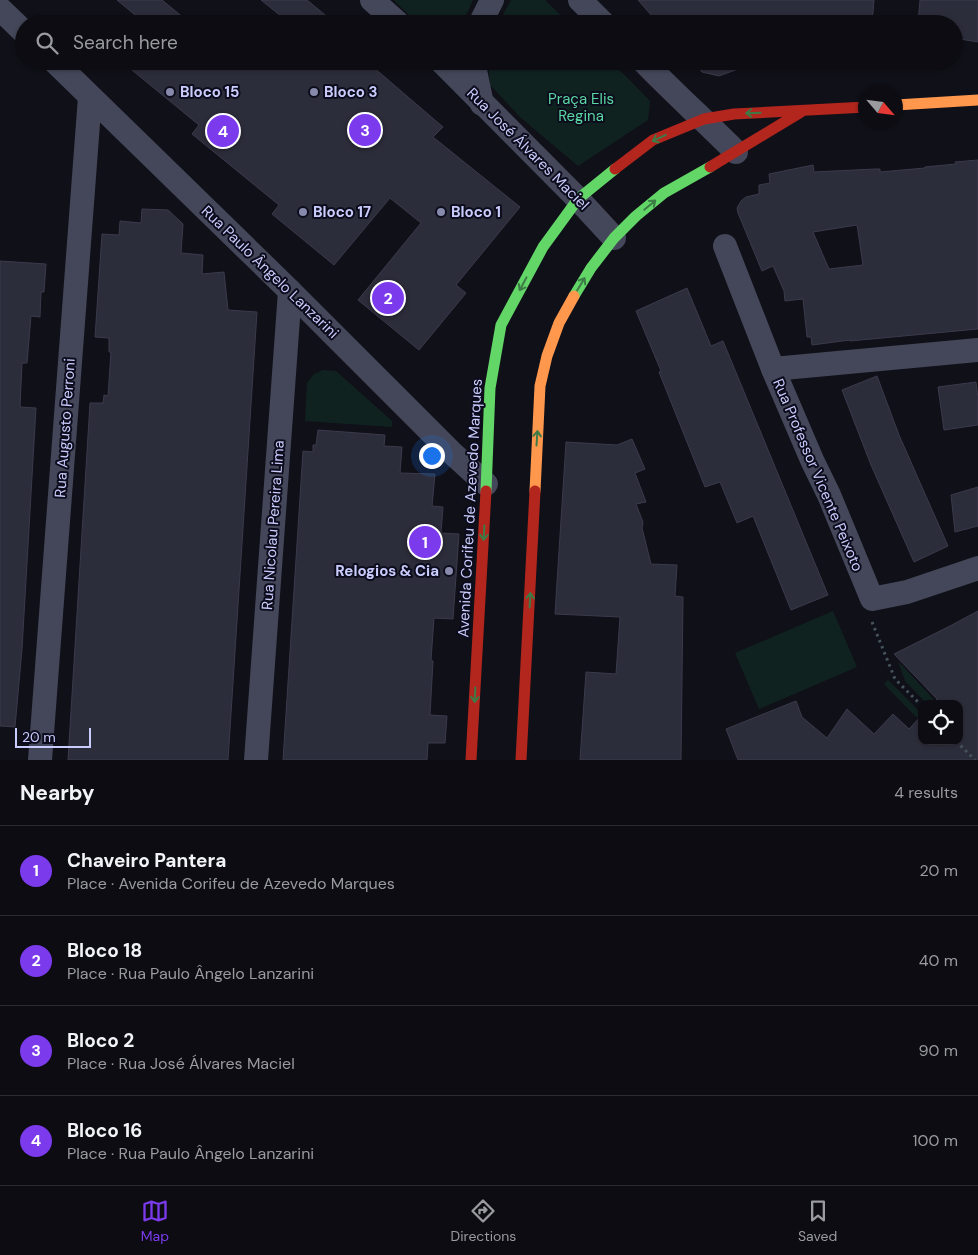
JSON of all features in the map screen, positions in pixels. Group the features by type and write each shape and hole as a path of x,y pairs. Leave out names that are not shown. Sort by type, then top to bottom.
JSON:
{"main road":[{"path":"903,105 978,100"},
{"name":"Avenida Corifeu de Azevedo Marques","path":"471,760 490,388 501,325 543,247 578,199 653,140 704,119 734,114 858,108"},
{"name":"Avenida Corifeu de Azevedo Marques","path":"521,760 534,535 540,386 547,356 559,323 591,268 614,238 636,216 664,193 736,152 802,111"}],"street":[{"path":"372,0 389,15"},
{"path":"484,15 492,0"},
{"path":"580,0 595,15"},
{"path":"0,9 15,23"},
{"name":"Rua Paulo Ângelo Lanzarini","path":"63,70 290,291 451,452 486,484"},
{"name":"Rua José Álvares Maciel","path":"450,70 578,199 614,238"},
{"path":"475,70 482,104"},
{"path":"651,70 736,152"},
{"name":"Rua Augusto Perroni","path":"40,760 90,97"},
{"name":"Rua Professor Vicente Peixoto","path":"725,246 773,369 829,495 872,599"},
{"name":"Rua Nicolau Pereira Lima","path":"256,760 290,291"},
{"path":"773,369 978,350"},
{"path":"872,599 907,592 978,568"}],"path":[{"path":"872,599 870,616 895,679 918,702"},
{"path":"960,745 975,760"}],"green space":[{"path":"394,0 473,0 466,15 409,15"},
{"path":"511,0 545,0 561,15 503,15"},
{"name":"Praça Elis Regina","path":"489,70 620,70 650,101 648,120 578,166 521,118 490,85"},
{"path":"323,370 336,371 392,421 392,427 305,421 307,383 314,374"},
{"path":"833,611 857,667 759,709 735,653"},
{"path":"898,661 934,700 923,700 905,681"},
{"path":"888,680 918,710 918,719 884,684"}],"building":[{"path":"117,0 162,0 180,15 135,15"},
{"path":"261,0 307,0 325,15 280,15"},
{"path":"638,0 874,0 873,15 651,15"},
{"path":"920,0 978,0 978,42 963,40 963,15 919,15"},
{"path":"132,70 376,70 443,127 433,137 520,207 456,285 466,293 419,350 358,300 421,223 390,198 334,265 272,214 279,205 192,134 199,125"},
{"path":"700,70 735,70 719,76"},
{"path":"978,160 978,329 812,345 811,337 807,337 803,299 785,301 784,291 773,266 762,271 738,213 737,208 741,201 746,197 759,194 759,185 770,183 769,174 813,165 814,172 880,169 880,172 956,164 955,162","holes":["857,225 863,265 829,269 813,232"]},
{"path":"142,209 168,210 183,224 181,253 203,255 202,274 224,272 228,310 257,312 228,760 68,760 90,403 103,403 104,395 108,396 111,352 109,352 109,338 95,337 102,234 119,235 120,221 141,223"},
{"path":"0,261 46,264 44,292 41,292 40,317 31,316 27,363 22,363 20,407 36,408 22,649 15,727 0,726"},
{"path":"687,288 711,346 723,341 828,595 791,610 753,516 737,523 720,482 705,487 636,311"},
{"path":"877,376 899,435 948,546 914,562 871,465 842,390"},
{"path":"976,382 978,425 944,430 938,387"},
{"path":"318,430 385,435 384,446 402,447 400,473 435,474 432,506 443,507 441,533 459,534 453,619 434,618 431,660 433,661 430,715 447,716 445,743 428,743 427,760 283,760 303,451 313,452 313,445 316,445"},
{"path":"632,439 645,469 635,473 646,502 636,504 643,522 642,528 651,564 677,565 675,596 683,597 681,760 580,760 586,672 616,674 620,617 555,614 566,442 617,445"},
{"path":"978,487 978,526 955,532 951,495"},
{"path":"978,611 978,760 738,760 726,729 796,701 802,717 827,738 847,709 874,734 893,714 909,729 918,719 918,745 963,745 963,700 936,700 894,654"}],"traffic: fast":[{"path":"574,296 591,268 614,238 636,216 664,193 710,167"},
{"path":"486,491 490,388 501,325 543,247 578,199 615,169"}],"traffic: slow":[{"path":"903,105 978,100"},
{"path":"535,491 540,386 547,356 559,323 574,296"}],"traffic: jam":[{"path":"615,169 653,140 704,119 734,114 858,107"},
{"path":"710,167 801,112"},
{"path":"471,760 486,491"},
{"path":"521,760 535,491"}],"place":[{"name":"Bloco 15","path":"170,92"},
{"name":"Bloco 3","path":"314,92"},
{"name":"Bloco 2","path":"365,130"},
{"name":"Bloco 16","path":"223,131"},
{"name":"Bloco 17","path":"303,212"},
{"name":"Bloco 1","path":"441,212"},
{"name":"Bloco 18","path":"388,298"},
{"name":"Chaveiro Pantera","path":"425,542"},
{"name":"Relogios & Cia","path":"449,571"}]}
